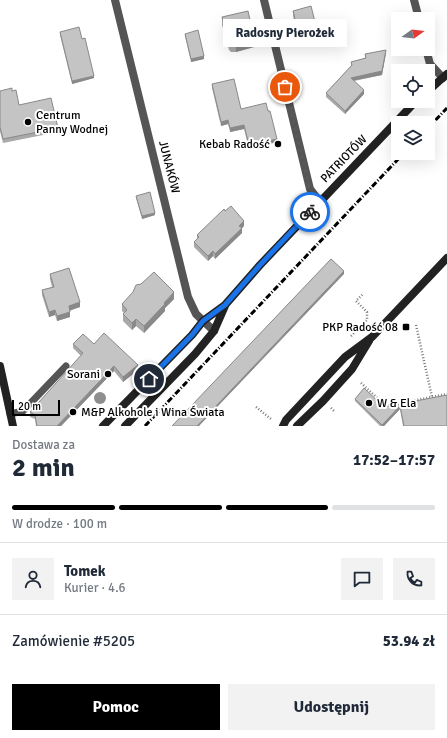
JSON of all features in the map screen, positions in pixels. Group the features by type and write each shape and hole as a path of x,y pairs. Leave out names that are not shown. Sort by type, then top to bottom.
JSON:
{"main road":[{"path":"435,85 445,76"},
{"name":"PATRIOTÓW","path":"104,426 192,335 203,321 225,305 260,265 409,108"},
{"path":"284,426 286,420 345,357 372,337 447,258"},
{"name":"PATRIOTÓW","path":"125,426 195,354 214,331 225,305"},
{"path":"297,426 323,401 352,369 372,337"},
{"path":"0,366 13,426"}],"street":[{"name":"JUNAKÓW","path":"115,0 188,297 196,314 214,331"},
{"path":"264,0 310,189 320,202"},
{"path":"414,0 417,12"},
{"path":"428,56 430,64 445,76"}],"lane":[{"path":"10,414 23,411 66,366"}],"path":[{"path":"346,341 367,320 367,312 356,301 363,294"},
{"path":"416,325 432,397"},
{"path":"361,383 386,406 447,394"},
{"path":"256,407 271,419"}],"building":[{"path":"311,6 318,34 300,38 293,11"},
{"path":"248,11 254,38 236,44 231,43 229,41 222,17"},
{"path":"79,27 82,39 85,38 94,76 72,81 60,32"},
{"path":"198,30 204,56 191,59 185,34"},
{"path":"386,50 382,71 351,78 364,90 345,111 326,93 352,65 351,62 366,58 365,54"},
{"path":"234,79 241,109 266,103 268,111 270,111 277,139 249,145 244,125 230,128 228,120 221,122 212,84"},
{"name":"Centrum Panny Wodnej","path":"12,88 12,91 16,90 19,105 51,98 58,128 3,139 0,127 0,91"},
{"path":"150,192 155,213 142,216 136,196"},
{"path":"231,206 244,221 239,226 242,228 215,254 213,251 208,256 194,242 199,237 197,235 224,209 225,211"},
{"path":"331,259 344,271 197,426 172,426"},
{"path":"69,268 80,302 69,306 70,312 57,316 55,310 49,312 42,290 54,287 50,274"},
{"path":"154,272 174,292 144,326 136,319 132,323 123,314 127,310 122,304 133,292 136,285 141,284"},
{"path":"104,333 138,365 123,377 114,366 57,426 37,426 35,415 30,412 83,353 73,344 83,334 94,344"},
{"path":"364,388 384,407 447,395 447,426 404,426 400,406 382,425 355,399"}],"railway":[{"path":"435,121 447,108"},
{"path":"145,426 397,160"}],"way so far":[{"path":"285,87 310,189 320,202 310,212"}],"place":[{"name":"Radosny Pierożek","path":"285,87"},
{"name":"Centrum Panny Wodnej","path":"28,122"},
{"name":"Kebab Radość","path":"278,144"},
{"name":"PKP Radość 08","path":"406,327"},
{"name":"Sorani","path":"108,374"},
{"name":"W & Ela","path":"369,403"},
{"name":"M&P Alkohole i Wina Świata","path":"73,412"}],"route":[{"path":"149,379 192,335 203,321 225,305 310,212"}]}
